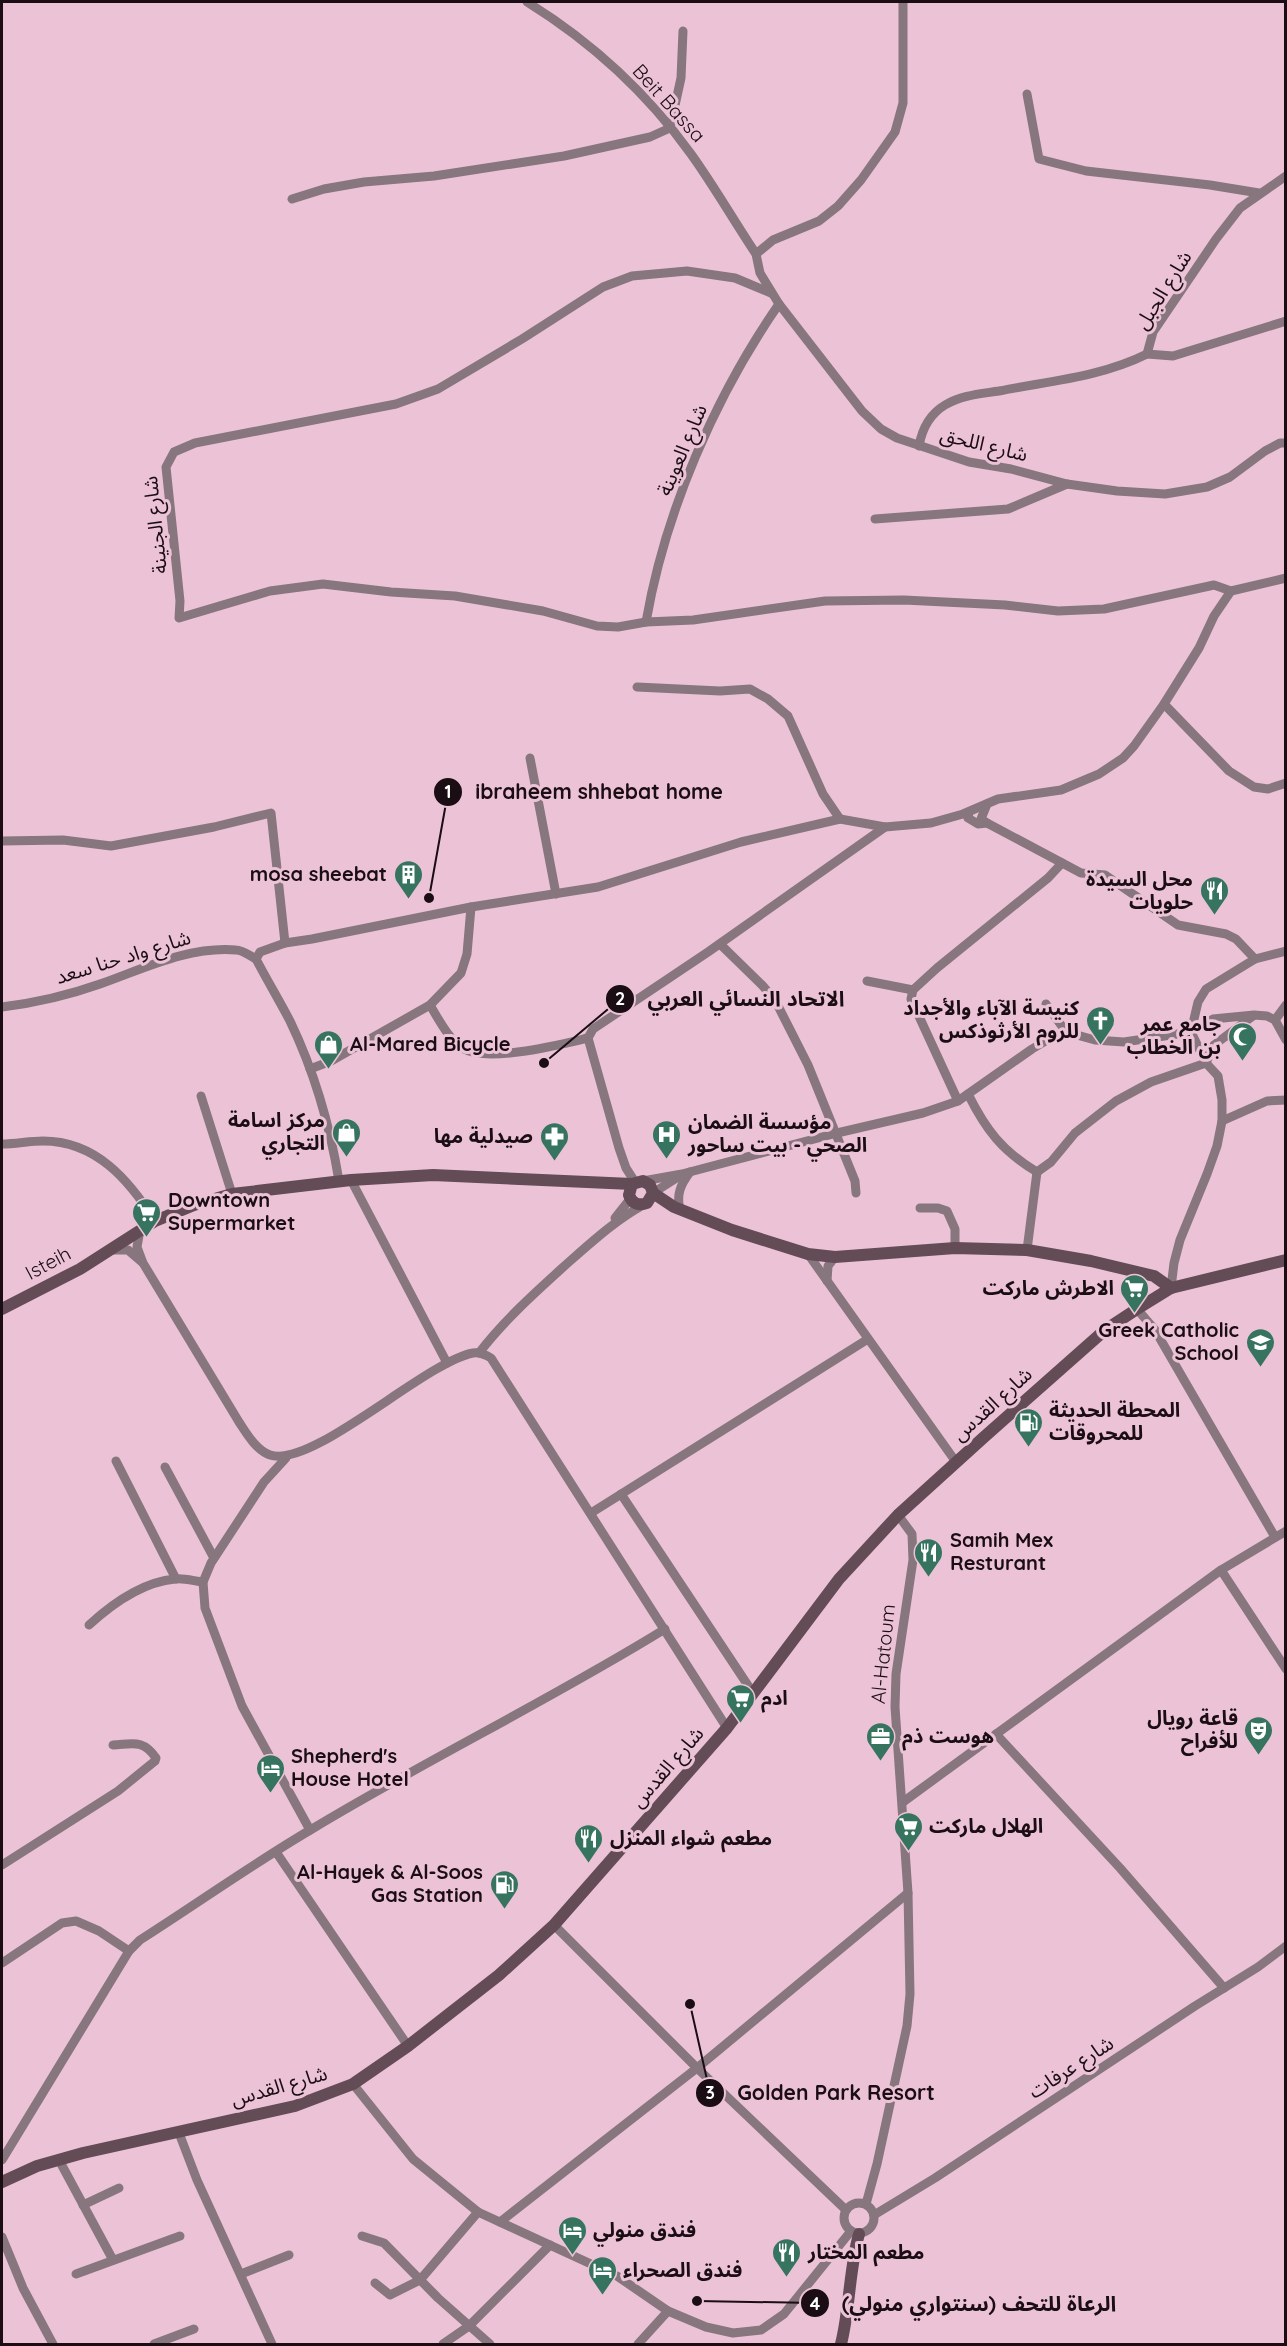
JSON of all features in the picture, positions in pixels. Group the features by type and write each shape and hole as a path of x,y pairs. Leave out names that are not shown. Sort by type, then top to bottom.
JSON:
{"main road":[{"name":"Isteih","path":"2,1309 80,1269 155,1221 194,1205 232,1194 345,1180 433,1174 637,1182"},
{"path":"644,1204 650,1200 652,1192 650,1185 637,1182 628,1191 630,1199 636,1204 677,1208"},
{"path":"652,1192 677,1208 732,1230 808,1254 835,1257 955,1248 1027,1250 1090,1261 1154,1276 1171,1288"},
{"name":"شارع القدس","path":"2,2182 37,2166 58,2160 296,2106 353,2084 408,2046 499,1975 554,1925 727,1728 839,1579 898,1515 956,1462 1106,1330 1171,1288 1286,1260"},
{"path":"841,2344 846,2320 855,2233"}],"street":[{"name":"Beit Bassa","path":"527,2 560,22 585,42 654,107 691,155 756,254"},
{"path":"756,254 773,240 819,221 838,206 861,180 895,132 903,103 903,2"},
{"path":"292,199 324,189 364,182 434,176 564,156 639,140 670,128 681,78 683,31"},
{"path":"1027,94 1039,159 1086,171 1210,184 1259,193"},
{"name":"شارع الجبل","path":"1286,176 1240,208 1216,238 1154,332 1147,354 1173,356 1286,321"},
{"name":"شارع اللحق","path":"756,254 760,273 771,293 862,411 881,429 919,446 969,462 1011,469 1067,484 1116,491 1165,494 1207,487 1230,477 1280,443 1286,443"},
{"name":"شارع الجنينة","path":"646,622 618,627 597,626 543,611 455,596 391,592 324,584 270,591 179,618 180,602 166,466 174,452 195,443 396,404 438,389 603,287 632,276 687,271 735,279 771,293"},
{"name":"شارع العوينة","path":"646,622 661,556 695,455 744,355 779,304"},
{"path":"919,446 921,433 928,419 944,405 969,394 1089,375 1125,365 1147,354"},
{"path":"875,519 1008,509 1067,484"},
{"path":"646,622 693,620 825,601 915,601 1005,605 1058,611 1104,609 1214,585 1231,591 1286,578"},
{"path":"447,1363 345,1180 310,1069 290,1021 256,959 260,952 285,943 390,925 459,909 598,887 741,842 840,819 885,827 931,823 969,812 998,799 1061,790 1099,774 1123,758 1164,704 1199,648 1214,616 1231,591"},
{"path":"637,687 720,691 750,689 768,699 788,716 823,794 840,819"},
{"path":"1164,704 1235,774 1254,787 1268,789 1286,783"},
{"path":"530,758 556,894"},
{"path":"981,821 987,804"},
{"path":"969,812 969,818 981,821 1081,873 1105,874 1178,925 1226,934 1236,939 1255,959"},
{"path":"2,841 63,840 111,846 214,827 271,813 285,943"},
{"path":"951,818 981,821"},
{"path":"885,827 720,944 593,1029 588,1038 619,1148 626,1168 637,1182 686,1173 923,1113 958,1101 1032,1049 1066,1032"},
{"path":"958,1101 911,999 913,990 1048,878 1062,863"},
{"path":"310,1069 331,1061 430,1005 461,974 467,954 471,907"},
{"path":"720,944 774,1000 808,1065 837,1133 839,1146 855,1181 856,1193"},
{"name":"شارع واد حنا سعد","path":"2,1007 25,1004 98,985 155,962 208,951 238,949 256,959"},
{"path":"1171,1288 1180,1240 1211,1165 1222,1121 1222,1100 1218,1076 1206,1063 1191,1032 1198,1002 1206,989 1255,959 1286,951"},
{"path":"867,981 913,990"},
{"path":"1046,1004 1066,1032 1095,1040 1124,1042 1191,1032 1213,1019 1254,1015 1267,1016 1275,1020 1286,1040"},
{"path":"430,1005 450,1035 472,1053 541,1049 588,1038"},
{"path":"1275,1020 1286,1005"},
{"path":"1027,1250 1036,1172 1051,1162 1075,1133 1116,1101 1143,1085 1206,1063 1214,1045 1254,1015"},
{"path":"968,1094 980,1118 995,1139 1007,1152 1036,1172"},
{"path":"201,1096 232,1194"},
{"path":"1222,1121 1267,1101 1286,1100"},
{"path":"2,1144 55,1142 71,1145 100,1157 138,1196 155,1221"},
{"path":"652,1192 686,1173"},
{"path":"677,1208 680,1188 686,1173"},
{"path":"611,1226 630,1199"},
{"path":"310,1830 242,1706 205,1608 203,1582 214,1558 264,1482 286,1458 333,1435 447,1363 479,1353 492,1336 548,1281 611,1226 644,1204"},
{"path":"920,1208 938,1208 947,1211 955,1228 955,1248"},
{"path":"140,1230 137,1247 143,1263 245,1431 257,1447 269,1455 286,1458"},
{"path":"111,1250 128,1250 143,1263"},
{"path":"808,1254 956,1462"},
{"path":"827,1281 828,1266 835,1257"},
{"path":"1137,1309 1155,1330 1275,1537"},
{"path":"591,1513 868,1339"},
{"path":"479,1353 491,1358 503,1373 727,1728"},
{"path":"116,1461 177,1579"},
{"path":"165,1467 214,1558"},
{"path":"621,1494 753,1693"},
{"name":"Al-Hatoum","path":"866,2204 907,2026 910,1994 908,1893 895,1707 896,1674 913,1560 912,1534 898,1515"},
{"path":"903,1802 1221,1570 1286,1531"},
{"path":"1221,1570 1286,1669"},
{"path":"88,1624 112,1604 133,1593 177,1579 203,1582"},
{"path":"2,2160 129,1951 140,1940 310,1830 449,1750 591,1673 664,1629"},
{"path":"996,1734 1120,1868 1224,1988"},
{"path":"2,1864 118,1791 155,1761 156,1758 150,1749 142,1744 113,1745"},
{"path":"276,1852 408,2046"},
{"path":"500,2222 698,2068 908,1893"},
{"path":"2,1963 62,1923 76,1921 86,1924 129,1951"},
{"path":"554,1925 846,2210"},
{"name":"شارع عرفات","path":"874,2215 935,2178 1258,1967 1286,1946"},
{"path":"353,2084 413,2159 478,2212 617,2276 668,2311 706,2327 733,2333 761,2330 784,2314 855,2233 868,2231 874,2224 874,2215 866,2204 858,2203 846,2210 844,2218 846,2227 855,2233"},
{"path":"179,2133 197,2180 272,2344"},
{"path":"58,2160 113,2260"},
{"path":"83,2205 119,2188"},
{"path":"375,2283 390,2295 420,2280 478,2212"},
{"path":"76,2274 180,2236"},
{"path":"362,2236 384,2242 420,2280 490,2344"},
{"path":"2,2237 23,2288 53,2344"},
{"path":"443,2344 469,2326 550,2245"},
{"path":"241,2274 289,2255"},
{"path":"638,2344 668,2311"},
{"path":"154,2344 194,2329"}],"place":[{"name":"ibraheem shhebat home","path":"429,898"},
{"name":"mosa sheebat","path":"408,900"},
{"name":"محل السيدة حلويات","path":"1214,916"},
{"name":"كنيسة الآباء والأجداد للروم الأرثوذكس","path":"1100,1046"},
{"name":"جامع عمر بن الخطاب","path":"1242,1062"},
{"name":"الاتحاد النسائي العربي","path":"544,1063"},
{"name":"Al-Mared Bicycle","path":"329,1070"},
{"name":"مركز اسامة التجاري","path":"346,1158"},
{"name":"مؤسسة الضمان الصحي - بيت ساحور","path":"667,1160"},
{"name":"صيدلية مها","path":"554,1162"},
{"name":"Downtown Supermarket","path":"147,1238"},
{"name":"الاطرش ماركت","path":"1135,1314"},
{"name":"Greek Catholic School","path":"1260,1368"},
{"name":"المحطة الحديثة للمحروقات","path":"1028,1448"},
{"name":"Samih Mex Resturant","path":"929,1578"},
{"name":"ادم","path":"740,1724"},
{"name":"قاعة رويال للأفراح","path":"1259,1756"},
{"name":"هوست ذم","path":"881,1762"},
{"name":"Shepherd's House Hotel","path":"270,1794"},
{"name":"الهلال ماركت","path":"908,1852"},
{"name":"مطعم شواء المنزل","path":"589,1864"},
{"name":"Al-Hayek & Al-Soos Gas Station","path":"504,1910"},
{"name":"Golden Park Resort","path":"690,2004"},
{"name":"فندق منولي","path":"572,2256"},
{"name":"مطعم المختار","path":"787,2278"},
{"name":"فندق الصحراء","path":"602,2296"},
{"name":"الرعاة للتحف (سنتواري منولي)","path":"697,2301"}]}
